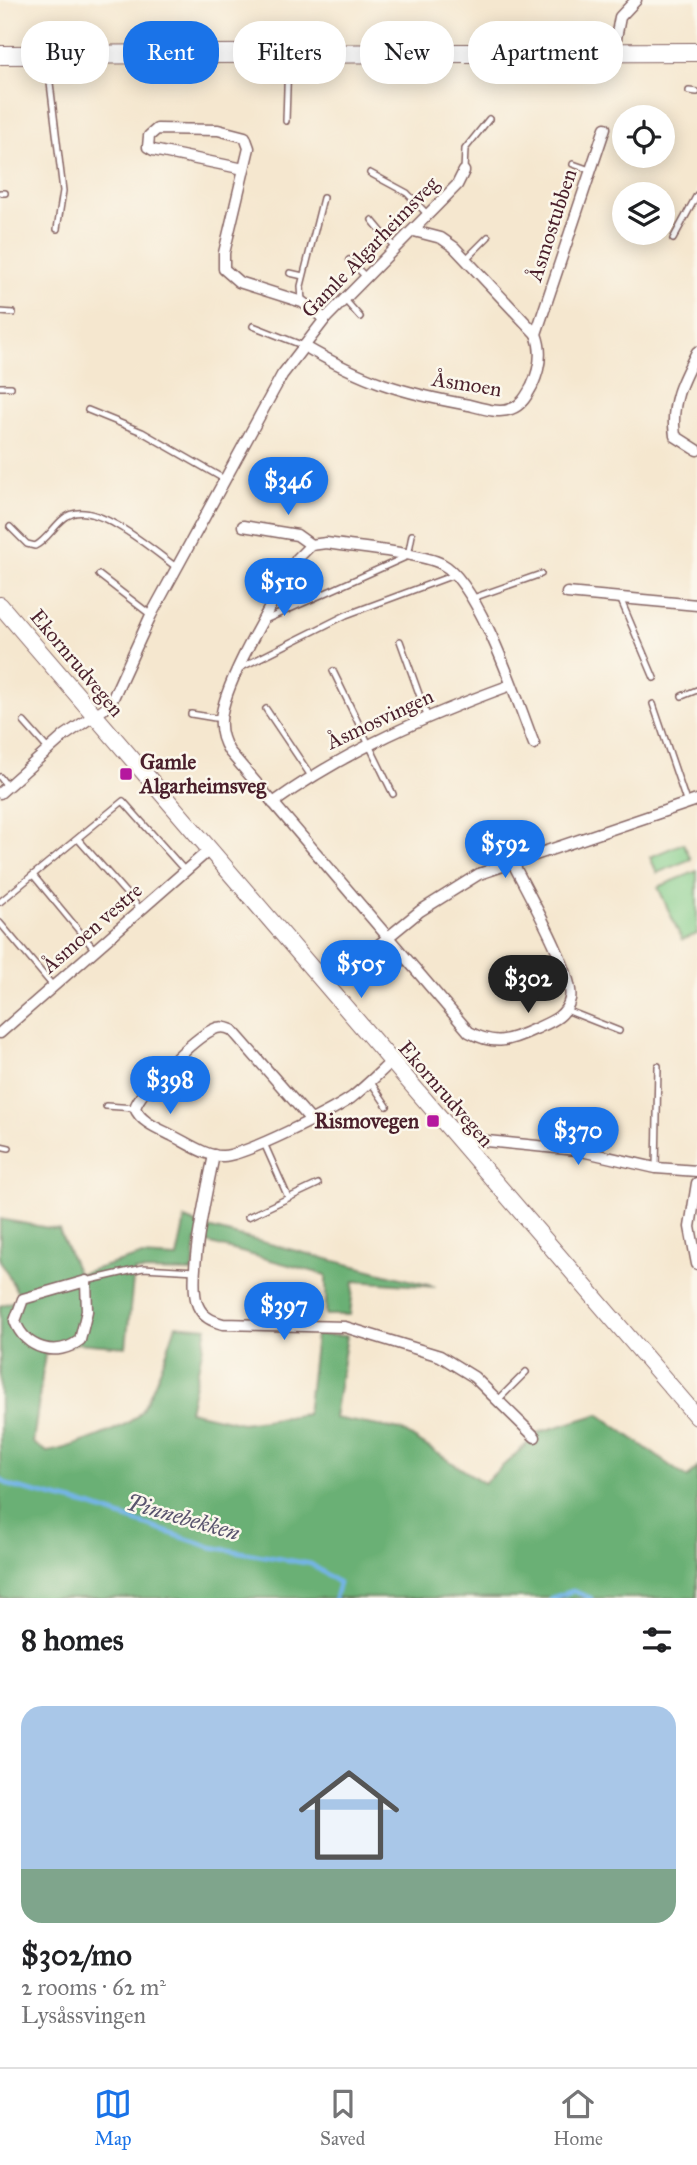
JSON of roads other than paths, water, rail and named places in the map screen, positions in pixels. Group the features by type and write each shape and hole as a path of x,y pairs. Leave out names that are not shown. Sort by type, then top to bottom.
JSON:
{"main road":[{"path":"623,54 697,52"},
{"path":"346,55 468,54"},
{"path":"0,55 21,55"},
{"path":"109,55 233,55"},
{"name":"Ekornrudvegen","path":"0,605 208,851 697,1417"}],"street":[{"path":"619,21 636,0"},
{"name":"Åsmostubben","path":"536,334 605,128"},
{"path":"244,169 153,150 148,147 149,136 157,130 237,134 249,142 244,169 224,253 223,269 239,282 302,302 325,319"},
{"name":"Gamle Algarheimsveg","path":"2,786 106,708 121,687 151,615 263,405 325,319 457,186 464,171"},
{"path":"414,231 441,238 467,258 536,334"},
{"name":"Åsmoen","path":"304,346 342,368 390,389 500,411 520,404 533,383 541,357 536,334"},
{"path":"697,352 676,393 672,417 676,436 697,450"},
{"path":"243,526 297,535 310,545"},
{"path":"512,861 572,989 566,1010 561,1016 505,1042 482,1039 469,1032 226,745 221,719 240,668 297,559 310,545 326,543 439,563 454,575 473,598 534,744"},
{"path":"567,593 697,605"},
{"name":"Åsmosvingen","path":"273,803 311,776 368,744 427,716 511,685"},
{"path":"326,988 388,936 447,892 479,874 692,802"},
{"name":"Åsmoen vestre","path":"2,1027 142,912 208,851"},
{"path":"310,1119 232,1031 223,1027 210,1031 151,1083 138,1099 135,1108 145,1121 215,1155 238,1153 338,1106 391,1062"},
{"path":"456,1138 577,1150 656,1168 697,1171"},
{"path":"215,1155 196,1271 198,1305 206,1317 215,1322 338,1327 368,1332 457,1365 499,1399 535,1437"},
{"path":"697,1183 690,1227 697,1264"},
{"path":"86,1281 87,1311 80,1340 70,1347 50,1349 37,1348 23,1337 15,1321 23,1298 86,1281"}],"lane":[{"path":"50,84 63,191 57,229"},
{"path":"286,121 287,84"},
{"path":"689,91 697,92"},
{"path":"464,171 465,149 489,119"},
{"path":"572,164 590,170"},
{"path":"370,173 407,193 428,215"},
{"path":"675,235 697,195"},
{"path":"302,302 303,276 323,198"},
{"path":"372,220 396,249"},
{"path":"467,258 488,237"},
{"path":"349,260 367,278"},
{"path":"290,273 303,276"},
{"path":"345,300 360,317"},
{"path":"0,312 13,313"},
{"path":"253,326 304,346"},
{"path":"0,387 11,387"},
{"path":"88,410 142,432 223,479"},
{"path":"10,527 27,544 35,546 69,514 81,512 114,523 176,567"},
{"path":"265,620 408,556 412,535"},
{"path":"255,574 282,586"},
{"path":"473,598 541,574"},
{"path":"99,575 151,615"},
{"path":"240,668 346,615 454,575"},
{"path":"620,598 654,678"},
{"path":"400,641 427,716"},
{"path":"333,671 393,794"},
{"path":"682,696 697,690"},
{"path":"653,704 692,802"},
{"path":"265,709 311,776"},
{"path":"191,714 221,719"},
{"path":"24,722 48,749"},
{"path":"0,902 123,802 186,872"},
{"path":"78,839 142,912"},
{"path":"33,875 95,950"},
{"path":"0,923 53,986"},
{"path":"566,1010 619,1031"},
{"path":"656,1168 658,1066"},
{"path":"370,1081 387,1106"},
{"path":"106,1106 135,1108"},
{"path":"263,1141 288,1196"},
{"path":"0,1146 9,1148"},
{"path":"248,1217 318,1184"},
{"path":"86,1281 143,1268 196,1271"},
{"path":"499,1399 526,1372"}],"waterway":[{"name":"Pinnebekken","path":"0,1480 13,1487 90,1506 211,1547 311,1564 339,1583 335,1598"},
{"path":"551,1598 573,1591 591,1598"}],"place":[{"name":"Gamle Algarheimsveg","path":"126,774"},
{"name":"Rismovegen","path":"433,1121"}]}
